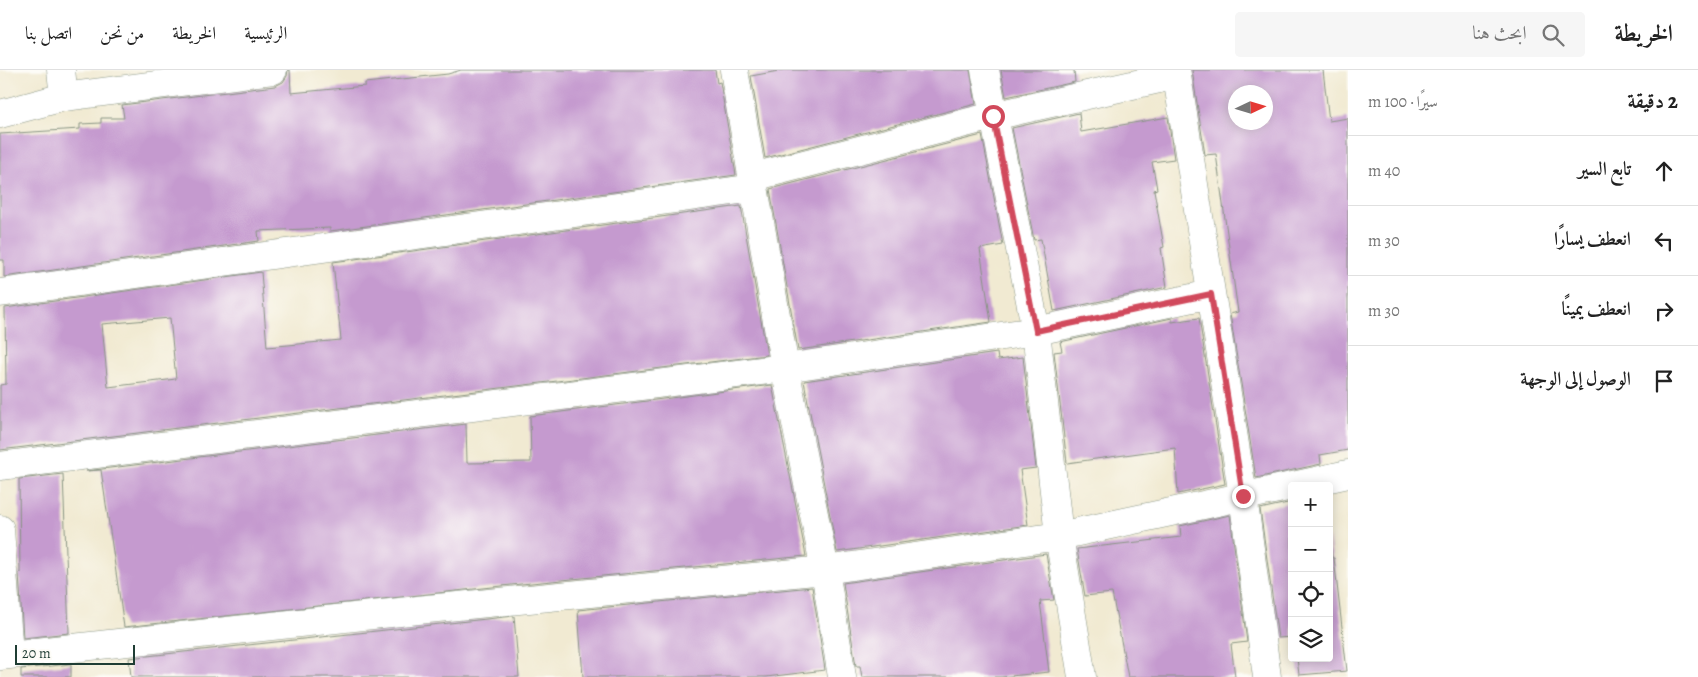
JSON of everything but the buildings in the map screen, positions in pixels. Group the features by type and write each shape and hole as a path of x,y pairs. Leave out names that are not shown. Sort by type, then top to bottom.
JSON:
{"street":[{"path":"61,70 64,97"},
{"path":"0,114 64,97 273,70"},
{"path":"734,70 785,368 825,570 842,677"},
{"path":"985,70 1036,331 1059,536 1082,677"},
{"path":"0,293 754,182 993,116 1176,72 1243,496 1267,677"},
{"path":"0,466 785,368 1036,331 1211,294"},
{"path":"1311,482 1348,474"},
{"path":"0,529 4,656 427,609 825,570 1059,536 1288,487"}],"route":[{"path":"993,116 1036,331 1211,294 1243,496"}]}
